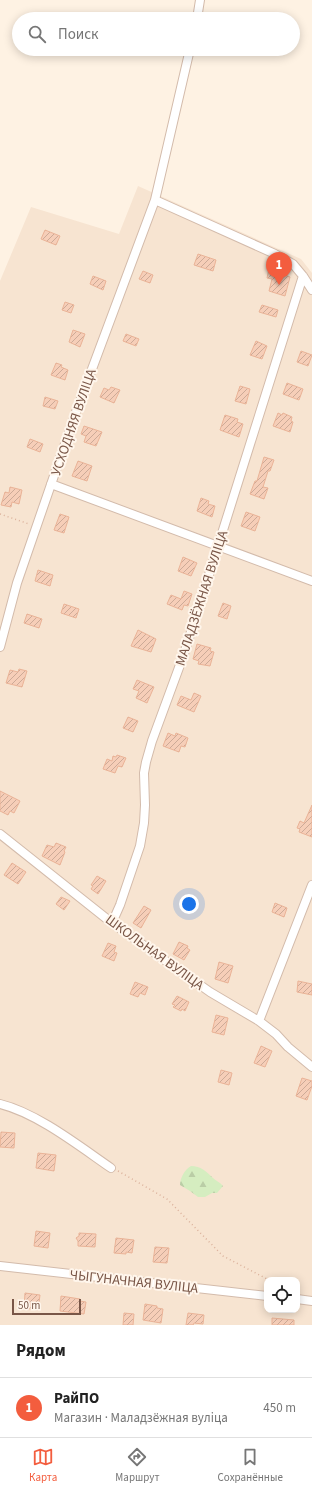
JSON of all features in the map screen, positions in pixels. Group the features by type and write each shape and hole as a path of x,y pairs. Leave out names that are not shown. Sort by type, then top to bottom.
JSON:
{"street":[{"path":"197,12 200,0"},
{"name":"УСХОДНЯЯ ВУЛІЦА","path":"0,647 17,583 36,526 155,200 188,56"},
{"path":"155,200 275,254 293,264 312,290"},
{"name":"МАЛАДЗЁЖНАЯ ВУЛІЦА","path":"112,923 129,880 142,836 145,805 144,773 152,741 184,654 303,276"},
{"path":"51,484 312,581"},
{"name":"ШКОЛЬНАЯ ВУЛІЦА","path":"0,834 112,923 210,992 259,1021 312,1066"},
{"path":"259,1021 312,885"},
{"path":"0,1104 12,1107 28,1114 112,1168"},
{"name":"ЧЫГУНАЧНАЯ ВУЛІЦА","path":"0,1266 264,1296"},
{"path":"300,1299 312,1301"}],"path":[{"path":"0,514 36,526"},
{"path":"112,1168 167,1199 223,1256 264,1278"}],"shaded area":[{"path":"138,186 301,259 312,273 312,1325 0,1325 0,281 31,207 119,234"}],"green space":[{"path":"191,1166 203,1169 223,1186 217,1193 212,1193 205,1197 198,1197 180,1185 183,1174"}],"building":[{"path":"45,230 60,236 56,245 41,239"},
{"path":"198,254 216,260 213,271 194,265"},
{"path":"269,269 290,277 285,296 269,291 272,279 267,278"},
{"path":"143,271 153,275 150,283 139,279"},
{"path":"93,276 106,281 103,290 90,284"},
{"path":"65,302 74,305 71,313 62,310"},
{"path":"262,305 278,310 276,317 259,312"},
{"path":"73,330 85,334 80,347 69,342"},
{"path":"126,334 139,339 136,346 123,341"},
{"path":"256,341 267,346 262,359 250,355"},
{"path":"301,351 312,355 308,366 297,362"},
{"path":"56,363 62,365 61,367 68,370 65,380 51,375"},
{"path":"287,383 303,389 299,400 283,394"},
{"path":"240,386 250,389 246,404 235,401"},
{"path":"111,387 120,390 114,403 100,397 104,388 109,390"},
{"path":"45,397 58,401 55,409 43,406"},
{"path":"278,413 282,415 283,413 292,417 291,421 293,422 290,432 273,426"},
{"path":"225,415 238,419 237,422 243,424 239,437 220,430"},
{"path":"84,426 102,432 96,446 84,442 86,436 81,434"},
{"path":"30,439 43,444 40,452 27,447"},
{"path":"264,457 274,460 270,471 268,471 263,487 268,488 264,499 250,494 255,481 257,481"},
{"path":"78,461 92,466 87,481 72,476"},
{"path":"10,487 22,490 19,504 12,502 11,507 1,505 5,492 9,493"},
{"path":"201,498 209,501 208,504 215,506 212,517 197,511"},
{"path":"246,512 260,517 255,531 241,526"},
{"path":"60,514 69,517 64,533 54,530"},
{"path":"183,557 197,563 191,576 178,571"},
{"path":"38,570 53,575 50,586 35,581"},
{"path":"184,591 192,594 188,606 184,605 182,610 167,604 171,595 181,599"},
{"path":"223,603 231,606 227,619 218,616"},
{"path":"64,604 79,609 76,618 61,613"},
{"path":"27,614 42,619 39,628 24,623"},
{"path":"138,630 156,639 151,652 131,646"},
{"path":"197,644 211,648 210,651 214,652 210,666 198,664 199,661 193,659"},
{"path":"19,669 27,671 22,687 6,683 10,670 18,672"},
{"path":"137,680 154,687 147,703 136,698 139,691 133,689"},
{"path":"194,693 201,696 194,712 177,705 181,696 191,700"},
{"path":"128,717 138,721 133,732 123,728"},
{"path":"168,733 175,736 176,733 188,738 185,747 181,746 179,752 163,746"},
{"path":"117,755 126,758 122,767 118,766 115,773 103,769 107,759 112,761 113,756 116,757"},
{"path":"0,791 20,801 14,813 10,811 8,815 0,811"},
{"path":"312,805 312,837 299,832 300,829 297,828 300,821 304,823"},
{"path":"56,843 66,847 60,865 42,856 47,845 54,847"},
{"path":"12,863 26,872 18,884 4,875"},
{"path":"97,876 106,881 98,894 91,889 93,886 91,885"},
{"path":"61,897 70,901 64,910 56,904"},
{"path":"275,903 287,908 284,917 272,912"},
{"path":"144,906 151,910 141,928 133,923"},
{"path":"179,942 188,946 187,948 190,950 184,960 173,954"},
{"path":"108,943 116,946 114,952 117,953 114,961 102,956"},
{"path":"219,962 233,966 228,983 215,979"},
{"path":"298,981 312,984 312,995 297,992"},
{"path":"135,982 148,987 145,995 140,993 138,997 130,994"},
{"path":"177,996 189,1002 185,1011 182,1009 181,1011 173,1007 175,1005 172,1004"},
{"path":"216,1015 228,1018 224,1035 212,1032"},
{"path":"261,1046 272,1051 265,1067 254,1063"},
{"path":"221,1070 232,1073 229,1085 218,1082"},
{"path":"302,1078 312,1081 312,1086 307,1100 296,1096"},
{"path":"1,1132 15,1133 14,1148 0,1147"},
{"path":"38,1153 56,1155 54,1171 36,1168"},
{"path":"36,1231 50,1233 48,1248 34,1246"},
{"path":"79,1233 96,1234 95,1247 78,1246 78,1241 76,1238 79,1236"},
{"path":"116,1238 134,1240 132,1253 114,1253"},
{"path":"155,1247 169,1248 167,1263 153,1262"},
{"path":"25,1293 40,1295 38,1310 24,1308"},
{"path":"61,1296 80,1299 80,1301 86,1302 84,1314 60,1311"},
{"path":"145,1304 157,1306 157,1308 163,1309 161,1323 143,1320"},
{"path":"124,1313 134,1314 133,1325 123,1325"},
{"path":"188,1313 204,1315 203,1324 194,1323 193,1325 186,1325"},
{"path":"272,1318 294,1320 294,1325 272,1325"}],"place":[{"name":"РайПО","path":"279,285"}]}
